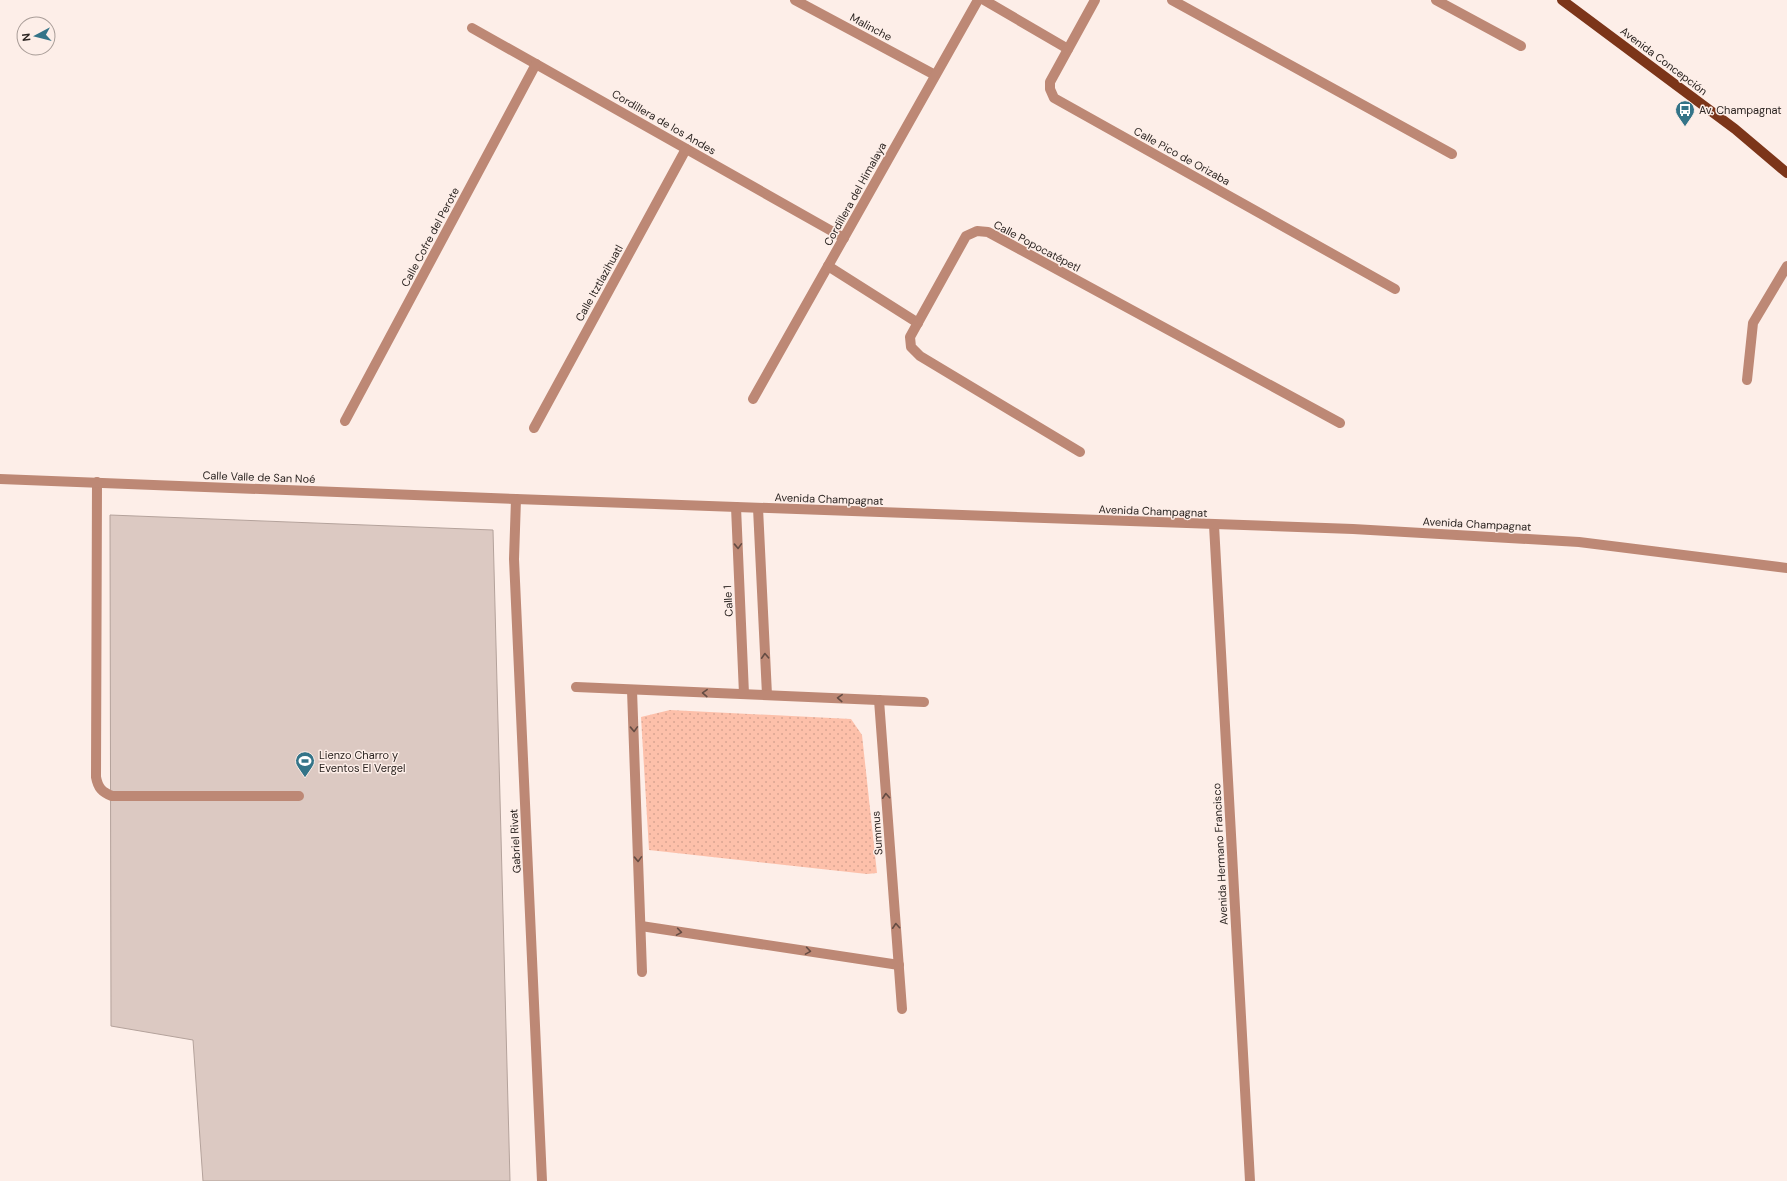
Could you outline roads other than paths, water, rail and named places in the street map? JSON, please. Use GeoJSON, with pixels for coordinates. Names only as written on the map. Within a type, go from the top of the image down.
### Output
{"type":"FeatureCollection","features":[{"type":"Feature","properties":{"kind":"main road","name":"Avenida Concepción"},"geometry":{"type":"LineString","coordinates":[[1562,0],[1735,129],[1787,173]]}},
{"type":"Feature","properties":{"kind":"street","name":"Malinche"},"geometry":{"type":"LineString","coordinates":[[795,0],[935,75]]}},
{"type":"Feature","properties":{"kind":"street","name":"Cordillera del Himalaya"},"geometry":{"type":"LineString","coordinates":[[753,399],[978,0]]}},
{"type":"Feature","properties":{"kind":"street"},"geometry":{"type":"LineString","coordinates":[[984,0],[1068,50]]}},
{"type":"Feature","properties":{"kind":"street","name":"Calle Pico de Orizaba"},"geometry":{"type":"LineString","coordinates":[[1095,0],[1050,82],[1050,89],[1054,98],[1396,290]]}},
{"type":"Feature","properties":{"kind":"street"},"geometry":{"type":"LineString","coordinates":[[1172,0],[1452,154]]}},
{"type":"Feature","properties":{"kind":"street"},"geometry":{"type":"LineString","coordinates":[[1436,0],[1521,46]]}},
{"type":"Feature","properties":{"kind":"street","name":"Cordillera de los Andes"},"geometry":{"type":"LineString","coordinates":[[472,28],[844,238]]}},
{"type":"Feature","properties":{"kind":"street","name":"Calle Cofre del Perote"},"geometry":{"type":"LineString","coordinates":[[345,421],[536,64]]}},
{"type":"Feature","properties":{"kind":"street","name":"Calle Itztlazihuatl"},"geometry":{"type":"LineString","coordinates":[[534,428],[686,149]]}},
{"type":"Feature","properties":{"kind":"street","name":"Calle Popocatépetl"},"geometry":{"type":"LineString","coordinates":[[1080,452],[920,356],[911,347],[910,337],[966,236],[977,231],[988,232],[1340,423]]}},
{"type":"Feature","properties":{"kind":"street"},"geometry":{"type":"LineString","coordinates":[[828,266],[918,323]]}},
{"type":"Feature","properties":{"kind":"street"},"geometry":{"type":"LineString","coordinates":[[1747,380],[1753,323],[1787,266]]}},
{"type":"Feature","properties":{"kind":"street","name":"Calle Valle de San Noé"},"geometry":{"type":"LineString","coordinates":[[0,479],[516,499]]}},
{"type":"Feature","properties":{"kind":"street"},"geometry":{"type":"LineString","coordinates":[[97,482],[96,777],[98,786],[104,792],[112,796],[299,796]]}},
{"type":"Feature","properties":{"kind":"street","name":"Avenida Champagnat"},"geometry":{"type":"LineString","coordinates":[[516,499],[1353,529],[1579,542],[1787,568]]}},
{"type":"Feature","properties":{"kind":"street","name":"Gabriel Rivat"},"geometry":{"type":"LineString","coordinates":[[516,499],[515,567],[542,1181]]}},
{"type":"Feature","properties":{"kind":"street","name":"Calle 1"},"geometry":{"type":"LineString","coordinates":[[736,507],[744,694]]}},
{"type":"Feature","properties":{"kind":"street"},"geometry":{"type":"LineString","coordinates":[[758,508],[767,695]]}},
{"type":"Feature","properties":{"kind":"street","name":"Avenida Hermano Francisco"},"geometry":{"type":"LineString","coordinates":[[1214,525],[1250,1181]]}},
{"type":"Feature","properties":{"kind":"street"},"geometry":{"type":"LineString","coordinates":[[576,687],[924,702]]}},
{"type":"Feature","properties":{"kind":"street"},"geometry":{"type":"LineString","coordinates":[[632,690],[642,972]]}},
{"type":"Feature","properties":{"kind":"street","name":"Summus"},"geometry":{"type":"LineString","coordinates":[[879,700],[902,1009]]}},
{"type":"Feature","properties":{"kind":"street"},"geometry":{"type":"LineString","coordinates":[[641,926],[899,965]]}},
{"type":"Feature","properties":{"kind":"place","name":"Av. Champagnat"},"geometry":{"type":"Point","coordinates":[1685,127]}},
{"type":"Feature","properties":{"kind":"place","name":"Lienzo Charro y Eventos El Vergel"},"geometry":{"type":"Point","coordinates":[305,778]}}]}
